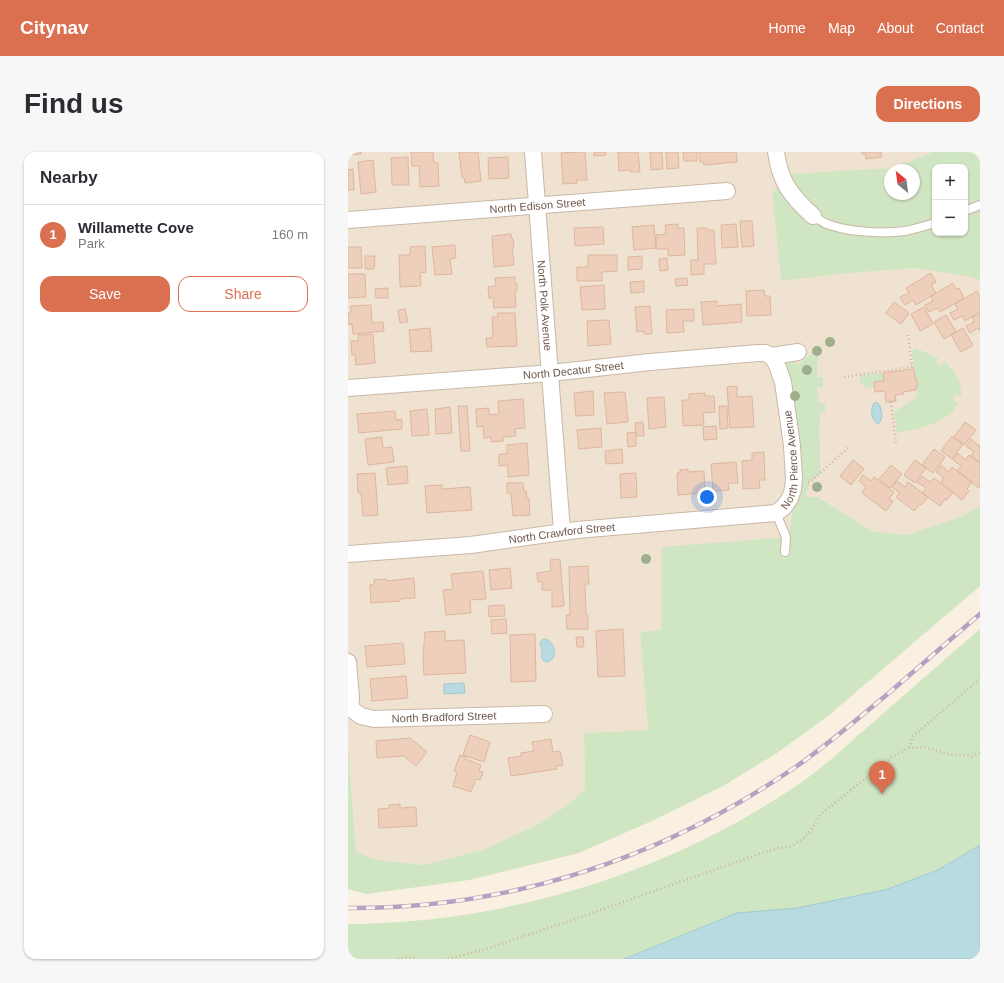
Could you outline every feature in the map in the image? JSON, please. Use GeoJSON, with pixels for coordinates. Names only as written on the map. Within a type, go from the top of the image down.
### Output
{"type":"FeatureCollection","features":[{"type":"Feature","properties":{"kind":"street","name":"North Polk Avenue"},"geometry":{"type":"LineString","coordinates":[[533,152],[562,531]]}},
{"type":"Feature","properties":{"kind":"street"},"geometry":{"type":"LineString","coordinates":[[776,152],[781,175],[788,188],[797,201],[814,216]]}},
{"type":"Feature","properties":{"kind":"street","name":"North Edison Street"},"geometry":{"type":"LineString","coordinates":[[348,220],[727,191]]}},
{"type":"Feature","properties":{"kind":"street","name":"North Decatur Street"},"geometry":{"type":"LineString","coordinates":[[348,388],[551,373],[650,362],[758,353],[771,356],[798,352]]}},
{"type":"Feature","properties":{"kind":"street","name":"North Pierce Avenue"},"geometry":{"type":"LineString","coordinates":[[771,356],[775,361],[783,382],[792,446],[794,479],[790,498],[784,507],[776,513]]}},
{"type":"Feature","properties":{"kind":"street","name":"North Crawford Street"},"geometry":{"type":"LineString","coordinates":[[348,554],[471,545],[562,531],[776,513]]}},
{"type":"Feature","properties":{"kind":"street"},"geometry":{"type":"LineString","coordinates":[[348,662],[351,697],[349,709]]}},
{"type":"Feature","properties":{"kind":"street","name":"North Bradford Street"},"geometry":{"type":"LineString","coordinates":[[349,709],[361,716],[374,720],[544,714]]}},
{"type":"Feature","properties":{"kind":"lane"},"geometry":{"type":"LineString","coordinates":[[968,210],[980,205]]}},
{"type":"Feature","properties":{"kind":"lane"},"geometry":{"type":"LineString","coordinates":[[814,216],[831,225],[868,232],[905,231],[932,224]]}},
{"type":"Feature","properties":{"kind":"lane"},"geometry":{"type":"LineString","coordinates":[[776,513],[786,537],[785,552]]}},
{"type":"Feature","properties":{"kind":"path"},"geometry":{"type":"LineString","coordinates":[[844,377],[912,367],[908,334]]}},
{"type":"Feature","properties":{"kind":"path"},"geometry":{"type":"LineString","coordinates":[[891,402],[896,443]]}},
{"type":"Feature","properties":{"kind":"path"},"geometry":{"type":"LineString","coordinates":[[810,482],[848,447]]}},
{"type":"Feature","properties":{"kind":"path"},"geometry":{"type":"LineString","coordinates":[[909,748],[913,736],[980,678]]}},
{"type":"Feature","properties":{"kind":"path"},"geometry":{"type":"LineString","coordinates":[[448,959],[483,950],[759,854],[778,848],[791,846],[802,839],[811,830],[821,814],[891,758],[909,748],[924,747],[948,754],[972,756],[980,752]]}},
{"type":"Feature","properties":{"kind":"path"},"geometry":{"type":"LineString","coordinates":[[398,959],[407,957],[417,959]]}},
{"type":"Feature","properties":{"kind":"shaded area"},"geometry":{"type":"Polygon","coordinates":[[[348,152],[933,152],[902,164],[884,164],[884,169],[791,175],[772,193],[781,280],[916,268],[972,277],[980,281],[980,506],[960,517],[906,535],[872,531],[819,497],[789,537],[661,630],[640,632],[648,730],[584,733],[585,790],[569,804],[539,824],[485,849],[425,865],[377,860],[356,852],[348,746],[348,152]]]}},
{"type":"Feature","properties":{"kind":"green space"},"geometry":{"type":"Polygon","coordinates":[[[933,152],[980,152],[980,281],[972,277],[916,268],[838,274],[781,281],[772,193],[791,174],[884,168],[884,200],[920,200],[920,164],[902,164],[933,152]]]}},
{"type":"Feature","properties":{"kind":"green space"},"geometry":{"type":"Polygon","coordinates":[[[818,348],[817,377],[823,377],[823,387],[817,387],[819,403],[825,403],[825,412],[820,412],[819,431],[821,473],[810,482],[805,497],[818,497],[872,531],[906,535],[960,517],[980,506],[980,586],[828,716],[777,753],[723,786],[654,820],[579,853],[469,880],[367,894],[348,889],[348,746],[356,852],[377,860],[425,865],[485,849],[539,824],[569,804],[585,789],[584,733],[648,730],[640,632],[661,630],[662,547],[789,537],[792,515],[782,363],[788,359],[799,364],[818,348]]]}},
{"type":"Feature","properties":{"kind":"green space"},"geometry":{"type":"Polygon","coordinates":[[[915,348],[938,358],[936,363],[941,366],[944,361],[948,365],[959,381],[961,386],[961,396],[955,394],[953,400],[958,402],[956,407],[949,415],[939,421],[897,433],[894,412],[917,397],[917,380],[915,380],[912,351],[915,348]]]}},
{"type":"Feature","properties":{"kind":"green space"},"geometry":{"type":"Polygon","coordinates":[[[883,373],[884,381],[874,382],[874,387],[867,388],[860,383],[860,375],[883,373]]]}},
{"type":"Feature","properties":{"kind":"green space"},"geometry":{"type":"Polygon","coordinates":[[[980,629],[980,845],[938,870],[885,890],[838,900],[806,910],[737,913],[624,959],[348,959],[348,924],[407,921],[466,914],[525,903],[582,888],[639,868],[693,845],[746,817],[806,779],[980,629]]]}},
{"type":"Feature","properties":{"kind":"water"},"geometry":{"type":"Polygon","coordinates":[[[874,403],[878,403],[881,408],[882,416],[878,424],[872,415],[874,403]]]}},
{"type":"Feature","properties":{"kind":"water"},"geometry":{"type":"Polygon","coordinates":[[[544,639],[551,643],[554,650],[553,657],[547,662],[542,658],[540,643],[544,639]]]}},
{"type":"Feature","properties":{"kind":"water"},"geometry":{"type":"Polygon","coordinates":[[[464,683],[465,693],[444,694],[444,684],[464,683]]]}},
{"type":"Feature","properties":{"kind":"water"},"geometry":{"type":"Polygon","coordinates":[[[980,845],[980,959],[624,959],[737,913],[797,908],[885,890],[938,870],[980,845]]]}},
{"type":"Feature","properties":{"kind":"building"},"geometry":{"type":"Polygon","coordinates":[[[348,152],[361,152],[361,154],[348,155],[348,152]]]}},
{"type":"Feature","properties":{"kind":"building"},"geometry":{"type":"Polygon","coordinates":[[[411,152],[433,152],[434,163],[438,163],[439,186],[420,187],[419,166],[412,166],[411,152]]]}},
{"type":"Feature","properties":{"kind":"building"},"geometry":{"type":"Polygon","coordinates":[[[459,152],[478,152],[481,181],[465,183],[464,178],[462,178],[459,152]]]}},
{"type":"Feature","properties":{"kind":"building"},"geometry":{"type":"Polygon","coordinates":[[[585,152],[587,180],[576,180],[577,183],[563,184],[561,153],[585,152]]]}},
{"type":"Feature","properties":{"kind":"building"},"geometry":{"type":"Polygon","coordinates":[[[594,152],[606,152],[606,155],[594,156],[594,152]]]}},
{"type":"Feature","properties":{"kind":"building"},"geometry":{"type":"Polygon","coordinates":[[[618,152],[638,152],[640,172],[631,172],[631,170],[619,171],[618,152]]]}},
{"type":"Feature","properties":{"kind":"building"},"geometry":{"type":"Polygon","coordinates":[[[650,152],[662,152],[663,169],[651,170],[650,152]]]}},
{"type":"Feature","properties":{"kind":"building"},"geometry":{"type":"Polygon","coordinates":[[[666,152],[678,152],[679,168],[667,169],[666,152]]]}},
{"type":"Feature","properties":{"kind":"building"},"geometry":{"type":"Polygon","coordinates":[[[683,152],[697,152],[697,161],[684,161],[683,152]]]}},
{"type":"Feature","properties":{"kind":"building"},"geometry":{"type":"Polygon","coordinates":[[[699,152],[736,152],[737,162],[704,165],[703,161],[700,162],[699,152]]]}},
{"type":"Feature","properties":{"kind":"building"},"geometry":{"type":"Polygon","coordinates":[[[861,152],[881,152],[882,157],[866,159],[865,154],[862,154],[861,152]]]}},
{"type":"Feature","properties":{"kind":"building"},"geometry":{"type":"Polygon","coordinates":[[[408,157],[409,185],[392,185],[391,158],[408,157]]]}},
{"type":"Feature","properties":{"kind":"building"},"geometry":{"type":"Polygon","coordinates":[[[508,157],[509,178],[489,179],[488,158],[508,157]]]}},
{"type":"Feature","properties":{"kind":"building"},"geometry":{"type":"Polygon","coordinates":[[[373,160],[376,192],[361,194],[358,162],[373,160]]]}},
{"type":"Feature","properties":{"kind":"building"},"geometry":{"type":"Polygon","coordinates":[[[353,169],[354,190],[348,190],[348,170],[353,169]]]}},
{"type":"Feature","properties":{"kind":"building"},"geometry":{"type":"Polygon","coordinates":[[[740,221],[752,221],[754,246],[742,247],[740,221]]]}},
{"type":"Feature","properties":{"kind":"building"},"geometry":{"type":"Polygon","coordinates":[[[678,224],[678,228],[684,228],[685,255],[668,256],[668,249],[656,249],[656,235],[666,234],[665,225],[678,224]]]}},
{"type":"Feature","properties":{"kind":"building"},"geometry":{"type":"Polygon","coordinates":[[[736,224],[738,247],[722,248],[721,225],[736,224]]]}},
{"type":"Feature","properties":{"kind":"building"},"geometry":{"type":"Polygon","coordinates":[[[654,225],[656,248],[634,250],[632,227],[654,225]]]}},
{"type":"Feature","properties":{"kind":"building"},"geometry":{"type":"Polygon","coordinates":[[[603,227],[604,244],[575,246],[574,228],[603,227]]]}},
{"type":"Feature","properties":{"kind":"building"},"geometry":{"type":"Polygon","coordinates":[[[697,228],[714,230],[716,264],[704,264],[704,274],[691,275],[691,260],[698,260],[697,228]]]}},
{"type":"Feature","properties":{"kind":"building"},"geometry":{"type":"Polygon","coordinates":[[[511,234],[514,247],[512,247],[514,265],[494,267],[492,236],[511,234]]]}},
{"type":"Feature","properties":{"kind":"building"},"geometry":{"type":"Polygon","coordinates":[[[455,245],[456,258],[450,259],[452,274],[435,275],[432,247],[455,245]]]}},
{"type":"Feature","properties":{"kind":"building"},"geometry":{"type":"Polygon","coordinates":[[[425,246],[426,272],[420,273],[421,286],[400,287],[399,255],[410,255],[410,247],[425,246]]]}},
{"type":"Feature","properties":{"kind":"building"},"geometry":{"type":"Polygon","coordinates":[[[348,247],[361,247],[362,268],[348,268],[348,247]]]}},
{"type":"Feature","properties":{"kind":"building"},"geometry":{"type":"Polygon","coordinates":[[[588,255],[617,255],[617,271],[602,272],[602,281],[577,281],[577,267],[588,267],[588,255]]]}},
{"type":"Feature","properties":{"kind":"building"},"geometry":{"type":"Polygon","coordinates":[[[365,256],[375,256],[374,269],[365,269],[365,256]]]}},
{"type":"Feature","properties":{"kind":"building"},"geometry":{"type":"Polygon","coordinates":[[[642,256],[642,269],[628,270],[628,257],[642,256]]]}},
{"type":"Feature","properties":{"kind":"building"},"geometry":{"type":"Polygon","coordinates":[[[667,258],[668,270],[660,271],[659,259],[667,258]]]}},
{"type":"Feature","properties":{"kind":"building"},"geometry":{"type":"Polygon","coordinates":[[[931,273],[936,282],[931,285],[936,293],[916,305],[913,300],[905,305],[900,297],[909,293],[906,288],[931,273]]]}},
{"type":"Feature","properties":{"kind":"building"},"geometry":{"type":"Polygon","coordinates":[[[348,274],[365,274],[366,297],[348,298],[348,274]]]}},
{"type":"Feature","properties":{"kind":"building"},"geometry":{"type":"Polygon","coordinates":[[[515,277],[515,283],[517,283],[517,291],[515,292],[516,307],[494,308],[493,298],[489,298],[488,287],[496,286],[495,278],[515,277]]]}},
{"type":"Feature","properties":{"kind":"building"},"geometry":{"type":"Polygon","coordinates":[[[687,278],[688,285],[676,286],[675,279],[687,278]]]}},
{"type":"Feature","properties":{"kind":"building"},"geometry":{"type":"Polygon","coordinates":[[[644,281],[644,292],[631,293],[630,282],[644,281]]]}},
{"type":"Feature","properties":{"kind":"building"},"geometry":{"type":"Polygon","coordinates":[[[953,283],[956,289],[959,288],[964,298],[940,312],[937,308],[929,312],[925,305],[933,301],[931,296],[953,283]]]}},
{"type":"Feature","properties":{"kind":"building"},"geometry":{"type":"Polygon","coordinates":[[[604,285],[605,309],[582,310],[580,287],[604,285]]]}},
{"type":"Feature","properties":{"kind":"building"},"geometry":{"type":"Polygon","coordinates":[[[388,288],[388,298],[376,298],[375,289],[388,288]]]}},
{"type":"Feature","properties":{"kind":"building"},"geometry":{"type":"Polygon","coordinates":[[[764,290],[765,296],[770,296],[771,315],[747,316],[746,291],[764,290]]]}},
{"type":"Feature","properties":{"kind":"building"},"geometry":{"type":"Polygon","coordinates":[[[977,291],[980,297],[980,312],[965,321],[962,316],[954,320],[950,313],[958,309],[955,304],[977,291]]]}},
{"type":"Feature","properties":{"kind":"building"},"geometry":{"type":"Polygon","coordinates":[[[717,301],[717,306],[741,304],[742,322],[703,325],[701,302],[717,301]]]}},
{"type":"Feature","properties":{"kind":"building"},"geometry":{"type":"Polygon","coordinates":[[[894,302],[909,313],[901,324],[886,313],[894,302]]]}},
{"type":"Feature","properties":{"kind":"building"},"geometry":{"type":"Polygon","coordinates":[[[371,305],[372,323],[383,322],[384,331],[353,334],[352,324],[348,325],[348,313],[351,312],[351,306],[371,305]]]}},
{"type":"Feature","properties":{"kind":"building"},"geometry":{"type":"Polygon","coordinates":[[[650,306],[652,334],[644,334],[644,331],[637,332],[635,307],[650,306]]]}},
{"type":"Feature","properties":{"kind":"building"},"geometry":{"type":"Polygon","coordinates":[[[924,307],[933,324],[920,331],[911,314],[924,307]]]}},
{"type":"Feature","properties":{"kind":"building"},"geometry":{"type":"Polygon","coordinates":[[[405,309],[408,322],[400,323],[398,310],[405,309]]]}},
{"type":"Feature","properties":{"kind":"building"},"geometry":{"type":"Polygon","coordinates":[[[694,309],[694,321],[683,321],[684,332],[667,333],[666,310],[694,309]]]}},
{"type":"Feature","properties":{"kind":"building"},"geometry":{"type":"Polygon","coordinates":[[[980,312],[980,331],[978,328],[970,333],[966,326],[974,322],[972,317],[980,312]]]}},
{"type":"Feature","properties":{"kind":"building"},"geometry":{"type":"Polygon","coordinates":[[[497,313],[515,313],[517,346],[487,347],[486,338],[493,338],[492,317],[498,317],[497,313]]]}},
{"type":"Feature","properties":{"kind":"building"},"geometry":{"type":"Polygon","coordinates":[[[946,315],[956,332],[944,339],[934,322],[946,315]]]}},
{"type":"Feature","properties":{"kind":"building"},"geometry":{"type":"Polygon","coordinates":[[[609,320],[611,344],[588,346],[587,321],[609,320]]]}},
{"type":"Feature","properties":{"kind":"building"},"geometry":{"type":"Polygon","coordinates":[[[430,328],[432,351],[411,352],[409,330],[430,328]]]}},
{"type":"Feature","properties":{"kind":"building"},"geometry":{"type":"Polygon","coordinates":[[[963,328],[973,345],[961,352],[951,335],[963,328]]]}},
{"type":"Feature","properties":{"kind":"building"},"geometry":{"type":"Polygon","coordinates":[[[373,334],[375,363],[356,365],[355,355],[352,355],[351,341],[358,341],[358,335],[373,334]]]}},
{"type":"Feature","properties":{"kind":"building"},"geometry":{"type":"Polygon","coordinates":[[[914,369],[915,380],[917,380],[916,390],[895,395],[896,401],[886,402],[885,391],[875,392],[874,382],[884,381],[883,373],[914,369]]]}},
{"type":"Feature","properties":{"kind":"building"},"geometry":{"type":"Polygon","coordinates":[[[737,386],[737,397],[752,396],[754,427],[730,428],[727,387],[737,386]]]}},
{"type":"Feature","properties":{"kind":"building"},"geometry":{"type":"Polygon","coordinates":[[[593,391],[594,415],[576,416],[574,393],[593,391]]]}},
{"type":"Feature","properties":{"kind":"building"},"geometry":{"type":"Polygon","coordinates":[[[625,392],[628,422],[607,424],[604,393],[625,392]]]}},
{"type":"Feature","properties":{"kind":"building"},"geometry":{"type":"Polygon","coordinates":[[[705,393],[705,396],[714,396],[715,412],[703,413],[704,425],[683,426],[682,400],[689,400],[689,394],[705,393]]]}},
{"type":"Feature","properties":{"kind":"building"},"geometry":{"type":"Polygon","coordinates":[[[664,397],[666,427],[649,429],[647,398],[664,397]]]}},
{"type":"Feature","properties":{"kind":"building"},"geometry":{"type":"Polygon","coordinates":[[[523,399],[525,428],[515,429],[516,436],[503,437],[503,441],[491,442],[491,437],[484,438],[483,426],[477,427],[476,409],[489,408],[489,415],[499,414],[498,401],[523,399]]]}},
{"type":"Feature","properties":{"kind":"building"},"geometry":{"type":"Polygon","coordinates":[[[458,406],[467,406],[470,451],[461,451],[458,406]]]}},
{"type":"Feature","properties":{"kind":"building"},"geometry":{"type":"Polygon","coordinates":[[[719,406],[727,406],[728,428],[720,429],[719,406]]]}},
{"type":"Feature","properties":{"kind":"building"},"geometry":{"type":"Polygon","coordinates":[[[450,407],[452,433],[436,434],[435,409],[450,407]]]}},
{"type":"Feature","properties":{"kind":"building"},"geometry":{"type":"Polygon","coordinates":[[[427,409],[429,435],[412,436],[410,411],[427,409]]]}},
{"type":"Feature","properties":{"kind":"building"},"geometry":{"type":"Polygon","coordinates":[[[395,411],[396,420],[402,419],[402,429],[359,433],[357,414],[395,411]]]}},
{"type":"Feature","properties":{"kind":"building"},"geometry":{"type":"Polygon","coordinates":[[[643,422],[644,436],[636,436],[635,423],[643,422]]]}},
{"type":"Feature","properties":{"kind":"building"},"geometry":{"type":"Polygon","coordinates":[[[965,422],[976,430],[964,445],[954,437],[965,422]]]}},
{"type":"Feature","properties":{"kind":"building"},"geometry":{"type":"Polygon","coordinates":[[[716,426],[717,439],[704,440],[703,427],[716,426]]]}},
{"type":"Feature","properties":{"kind":"building"},"geometry":{"type":"Polygon","coordinates":[[[601,428],[602,447],[579,449],[577,430],[601,428]]]}},
{"type":"Feature","properties":{"kind":"building"},"geometry":{"type":"Polygon","coordinates":[[[636,432],[636,446],[628,447],[627,433],[636,432]]]}},
{"type":"Feature","properties":{"kind":"building"},"geometry":{"type":"Polygon","coordinates":[[[952,436],[963,444],[952,459],[941,451],[952,436]]]}},
{"type":"Feature","properties":{"kind":"building"},"geometry":{"type":"Polygon","coordinates":[[[382,437],[383,448],[392,447],[394,462],[368,465],[365,439],[382,437]]]}},
{"type":"Feature","properties":{"kind":"building"},"geometry":{"type":"Polygon","coordinates":[[[971,439],[979,446],[980,445],[980,463],[971,456],[974,452],[966,446],[971,439]]]}},
{"type":"Feature","properties":{"kind":"building"},"geometry":{"type":"Polygon","coordinates":[[[527,443],[529,475],[508,477],[508,465],[499,466],[499,454],[507,454],[507,445],[527,443]]]}},
{"type":"Feature","properties":{"kind":"building"},"geometry":{"type":"Polygon","coordinates":[[[622,449],[623,463],[606,464],[605,451],[622,449]]]}},
{"type":"Feature","properties":{"kind":"building"},"geometry":{"type":"Polygon","coordinates":[[[934,449],[945,457],[933,473],[922,465],[934,449]]]}},
{"type":"Feature","properties":{"kind":"building"},"geometry":{"type":"Polygon","coordinates":[[[764,452],[765,480],[759,480],[760,488],[743,489],[742,461],[752,460],[752,453],[764,452]]]}},
{"type":"Feature","properties":{"kind":"building"},"geometry":{"type":"Polygon","coordinates":[[[958,453],[965,460],[969,455],[980,463],[979,488],[957,471],[961,466],[953,460],[958,453]]]}},
{"type":"Feature","properties":{"kind":"building"},"geometry":{"type":"Polygon","coordinates":[[[853,460],[864,469],[851,485],[840,476],[853,460]]]}},
{"type":"Feature","properties":{"kind":"building"},"geometry":{"type":"Polygon","coordinates":[[[915,460],[926,468],[915,483],[904,475],[915,460]]]}},
{"type":"Feature","properties":{"kind":"building"},"geometry":{"type":"Polygon","coordinates":[[[736,462],[738,483],[728,483],[729,490],[713,491],[711,464],[736,462]]]}},
{"type":"Feature","properties":{"kind":"building"},"geometry":{"type":"Polygon","coordinates":[[[891,465],[902,474],[890,488],[879,479],[891,465]]]}},
{"type":"Feature","properties":{"kind":"building"},"geometry":{"type":"Polygon","coordinates":[[[941,465],[949,472],[952,467],[972,482],[967,489],[969,491],[962,500],[941,483],[944,478],[936,472],[941,465]]]}},
{"type":"Feature","properties":{"kind":"building"},"geometry":{"type":"Polygon","coordinates":[[[407,466],[408,483],[388,485],[386,468],[407,466]]]}},
{"type":"Feature","properties":{"kind":"building"},"geometry":{"type":"Polygon","coordinates":[[[688,469],[688,472],[704,471],[705,493],[678,495],[677,473],[680,473],[680,470],[688,469]]]}},
{"type":"Feature","properties":{"kind":"building"},"geometry":{"type":"Polygon","coordinates":[[[375,473],[378,515],[363,516],[361,493],[358,493],[357,474],[375,473]]]}},
{"type":"Feature","properties":{"kind":"building"},"geometry":{"type":"Polygon","coordinates":[[[636,473],[637,497],[621,498],[620,474],[636,473]]]}},
{"type":"Feature","properties":{"kind":"building"},"geometry":{"type":"Polygon","coordinates":[[[863,475],[871,481],[874,477],[894,492],[889,499],[893,501],[886,511],[862,493],[866,487],[859,481],[863,475]]]}},
{"type":"Feature","properties":{"kind":"building"},"geometry":{"type":"Polygon","coordinates":[[[922,476],[930,482],[934,478],[953,492],[940,506],[922,493],[926,488],[917,482],[922,476]]]}},
{"type":"Feature","properties":{"kind":"building"},"geometry":{"type":"Polygon","coordinates":[[[897,481],[905,487],[908,482],[928,497],[914,511],[896,497],[900,493],[892,487],[897,481]]]}},
{"type":"Feature","properties":{"kind":"building"},"geometry":{"type":"Polygon","coordinates":[[[507,483],[523,483],[524,491],[526,491],[527,498],[529,498],[530,515],[513,516],[511,493],[507,493],[507,483]]]}},
{"type":"Feature","properties":{"kind":"building"},"geometry":{"type":"Polygon","coordinates":[[[442,485],[442,489],[470,487],[472,510],[427,513],[425,486],[442,485]]]}},
{"type":"Feature","properties":{"kind":"building"},"geometry":{"type":"Polygon","coordinates":[[[560,559],[564,606],[552,607],[552,590],[542,590],[542,582],[538,582],[537,573],[551,571],[550,560],[560,559]]]}},
{"type":"Feature","properties":{"kind":"building"},"geometry":{"type":"Polygon","coordinates":[[[588,566],[589,584],[585,584],[588,629],[567,629],[566,615],[570,615],[569,567],[588,566]]]}},
{"type":"Feature","properties":{"kind":"building"},"geometry":{"type":"Polygon","coordinates":[[[510,568],[512,588],[491,590],[489,570],[510,568]]]}},
{"type":"Feature","properties":{"kind":"building"},"geometry":{"type":"Polygon","coordinates":[[[483,571],[486,599],[470,600],[471,613],[446,615],[443,590],[453,589],[451,574],[483,571]]]}},
{"type":"Feature","properties":{"kind":"building"},"geometry":{"type":"Polygon","coordinates":[[[414,578],[415,598],[400,599],[400,601],[371,603],[370,585],[374,584],[374,580],[386,579],[386,581],[414,578]]]}},
{"type":"Feature","properties":{"kind":"building"},"geometry":{"type":"Polygon","coordinates":[[[504,605],[505,616],[489,617],[488,606],[504,605]]]}},
{"type":"Feature","properties":{"kind":"building"},"geometry":{"type":"Polygon","coordinates":[[[506,619],[507,633],[492,634],[491,620],[506,619]]]}},
{"type":"Feature","properties":{"kind":"building"},"geometry":{"type":"Polygon","coordinates":[[[623,629],[625,676],[598,677],[596,631],[623,629]]]}},
{"type":"Feature","properties":{"kind":"building"},"geometry":{"type":"Polygon","coordinates":[[[445,631],[445,641],[464,640],[466,673],[424,675],[423,656],[425,632],[445,631]]]}},
{"type":"Feature","properties":{"kind":"building"},"geometry":{"type":"Polygon","coordinates":[[[535,634],[536,681],[511,682],[510,635],[535,634]]]}},
{"type":"Feature","properties":{"kind":"building"},"geometry":{"type":"Polygon","coordinates":[[[576,637],[583,637],[584,647],[577,647],[576,637]]]}},
{"type":"Feature","properties":{"kind":"building"},"geometry":{"type":"Polygon","coordinates":[[[403,643],[405,664],[367,667],[365,646],[403,643]]]}},
{"type":"Feature","properties":{"kind":"building"},"geometry":{"type":"Polygon","coordinates":[[[406,676],[408,698],[372,701],[370,679],[406,676]]]}},
{"type":"Feature","properties":{"kind":"building"},"geometry":{"type":"Polygon","coordinates":[[[470,735],[490,742],[484,762],[463,755],[470,735]]]}},
{"type":"Feature","properties":{"kind":"building"},"geometry":{"type":"Polygon","coordinates":[[[410,738],[427,752],[416,766],[404,756],[377,758],[376,741],[410,738]]]}},
{"type":"Feature","properties":{"kind":"building"},"geometry":{"type":"Polygon","coordinates":[[[551,739],[553,752],[560,751],[563,765],[556,766],[557,769],[511,776],[508,758],[521,756],[521,753],[534,751],[532,742],[551,739]]]}},
{"type":"Feature","properties":{"kind":"building"},"geometry":{"type":"Polygon","coordinates":[[[460,755],[466,757],[465,759],[481,765],[479,771],[483,772],[480,780],[476,779],[471,792],[453,786],[457,772],[454,771],[460,755]]]}},
{"type":"Feature","properties":{"kind":"building"},"geometry":{"type":"Polygon","coordinates":[[[400,804],[400,808],[416,807],[417,826],[379,828],[378,809],[390,808],[389,805],[400,804]]]}},
{"type":"Feature","properties":{"kind":"railway"},"geometry":{"type":"LineString","coordinates":[[348,908],[409,906],[468,899],[526,888],[583,872],[639,852],[693,827],[746,799],[797,766],[845,730],[980,614]]}},
{"type":"Feature","properties":{"kind":"place","name":"Willamette Cove"},"geometry":{"type":"Point","coordinates":[882,794]}}]}
